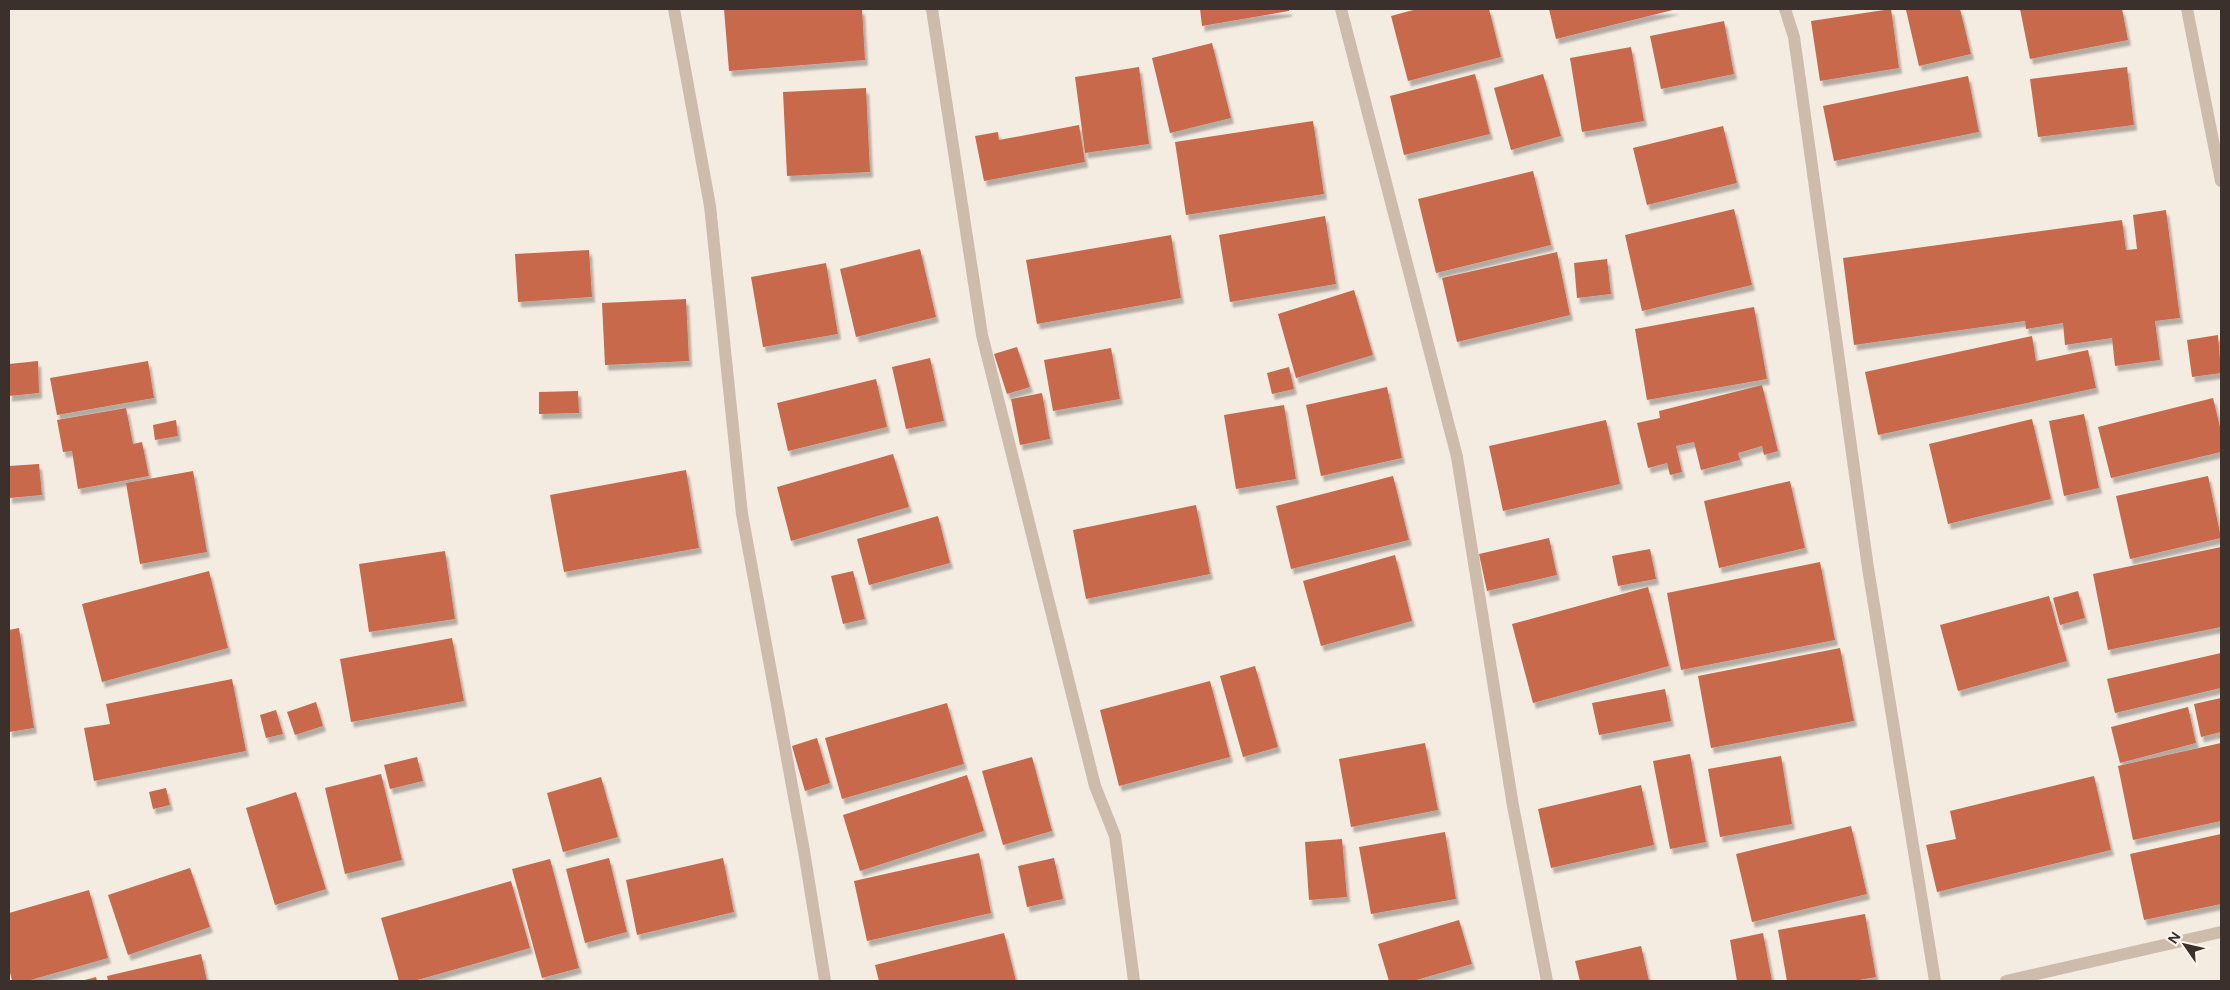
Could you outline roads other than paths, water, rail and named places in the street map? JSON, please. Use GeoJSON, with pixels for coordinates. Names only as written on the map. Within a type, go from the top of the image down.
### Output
{"type":"FeatureCollection","features":[{"type":"Feature","properties":{"kind":"street"},"geometry":{"type":"LineString","coordinates":[[674,9],[710,206],[742,514],[804,851],[825,981]]}},
{"type":"Feature","properties":{"kind":"street"},"geometry":{"type":"LineString","coordinates":[[932,9],[982,335],[1095,786],[1115,836],[1134,981]]}},
{"type":"Feature","properties":{"kind":"street"},"geometry":{"type":"LineString","coordinates":[[1341,9],[1457,457],[1513,806],[1547,981]]}},
{"type":"Feature","properties":{"kind":"street"},"geometry":{"type":"LineString","coordinates":[[1785,9],[1794,37],[1868,568],[1935,981]]}},
{"type":"Feature","properties":{"kind":"street"},"geometry":{"type":"LineString","coordinates":[[2187,9],[2221,181]]}},
{"type":"Feature","properties":{"kind":"street"},"geometry":{"type":"LineString","coordinates":[[2006,981],[2221,932]]}}]}
